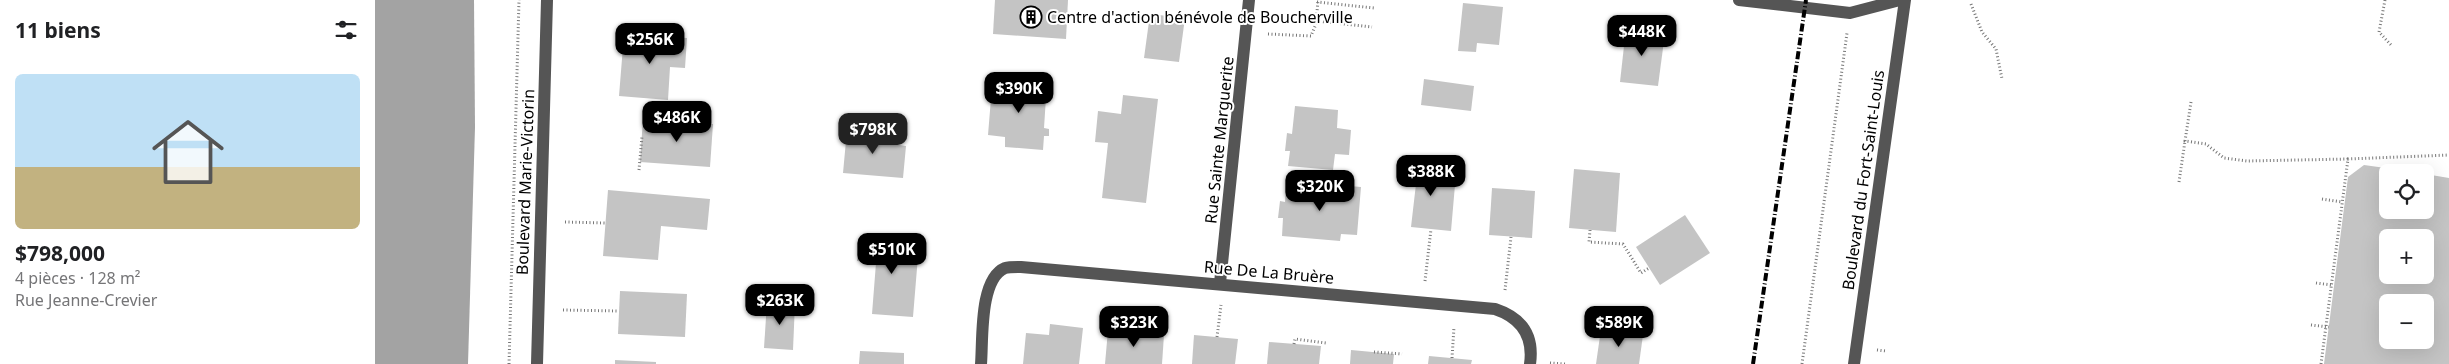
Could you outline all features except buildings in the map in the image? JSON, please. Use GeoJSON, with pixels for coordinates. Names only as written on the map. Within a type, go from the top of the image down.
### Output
{"type":"FeatureCollection","features":[{"type":"Feature","properties":{"kind":"street","name":"Boulevard Marie-Victorin"},"geometry":{"type":"LineString","coordinates":[[537,364],[547,0]]}},
{"type":"Feature","properties":{"kind":"street","name":"Rue Sainte Marguerite"},"geometry":{"type":"LineString","coordinates":[[1220,283],[1249,0]]}},
{"type":"Feature","properties":{"kind":"street"},"geometry":{"type":"LineString","coordinates":[[1739,0],[1850,14],[1900,0]]}},
{"type":"Feature","properties":{"kind":"street","name":"Boulevard du Fort-Saint-Louis"},"geometry":{"type":"LineString","coordinates":[[1854,364],[1905,0]]}},
{"type":"Feature","properties":{"kind":"street","name":"Rue De La Bruère"},"geometry":{"type":"LineString","coordinates":[[981,364],[985,298],[991,280],[1005,268],[1021,267],[1220,283],[1495,309],[1512,315],[1524,327],[1530,340],[1530,364]]}},
{"type":"Feature","properties":{"kind":"path"},"geometry":{"type":"LineString","coordinates":[[509,364],[519,0]]}},
{"type":"Feature","properties":{"kind":"path"},"geometry":{"type":"LineString","coordinates":[[2385,0],[2379,32],[2392,46]]}},
{"type":"Feature","properties":{"kind":"path"},"geometry":{"type":"LineString","coordinates":[[1268,34],[1311,36],[1316,21],[1317,1],[1374,8]]}},
{"type":"Feature","properties":{"kind":"path"},"geometry":{"type":"LineString","coordinates":[[1971,4],[1982,32],[1996,49],[2002,79]]}},
{"type":"Feature","properties":{"kind":"path"},"geometry":{"type":"LineString","coordinates":[[1316,21],[1372,27]]}},
{"type":"Feature","properties":{"kind":"path"},"geometry":{"type":"LineString","coordinates":[[1802,364],[1846,39]]}},
{"type":"Feature","properties":{"kind":"path"},"geometry":{"type":"LineString","coordinates":[[2179,182],[2191,102]]}},
{"type":"Feature","properties":{"kind":"path"},"geometry":{"type":"LineString","coordinates":[[639,170],[642,136]]}},
{"type":"Feature","properties":{"kind":"path"},"geometry":{"type":"LineString","coordinates":[[2185,141],[2206,144],[2224,158],[2231,159],[2348,159],[2449,155]]}},
{"type":"Feature","properties":{"kind":"path"},"geometry":{"type":"LineString","coordinates":[[2321,364],[2348,159]]}},
{"type":"Feature","properties":{"kind":"path"},"geometry":{"type":"LineString","coordinates":[[2322,199],[2342,202]]}},
{"type":"Feature","properties":{"kind":"path"},"geometry":{"type":"LineString","coordinates":[[565,222],[605,223]]}},
{"type":"Feature","properties":{"kind":"path"},"geometry":{"type":"LineString","coordinates":[[1425,281],[1431,229]]}},
{"type":"Feature","properties":{"kind":"path"},"geometry":{"type":"LineString","coordinates":[[1589,230],[1589,242],[1623,244],[1641,273],[1649,268]]}},
{"type":"Feature","properties":{"kind":"path"},"geometry":{"type":"LineString","coordinates":[[1505,290],[1511,236]]}},
{"type":"Feature","properties":{"kind":"path"},"geometry":{"type":"LineString","coordinates":[[2316,283],[2332,285]]}},
{"type":"Feature","properties":{"kind":"path"},"geometry":{"type":"LineString","coordinates":[[1217,337],[1221,304]]}},
{"type":"Feature","properties":{"kind":"path"},"geometry":{"type":"LineString","coordinates":[[563,310],[619,312]]}},
{"type":"Feature","properties":{"kind":"path"},"geometry":{"type":"LineString","coordinates":[[1452,358],[1454,325]]}},
{"type":"Feature","properties":{"kind":"path"},"geometry":{"type":"LineString","coordinates":[[2311,325],[2327,327]]}},
{"type":"Feature","properties":{"kind":"path"},"geometry":{"type":"LineString","coordinates":[[1294,344],[1295,339],[1326,342]]}},
{"type":"Feature","properties":{"kind":"path"},"geometry":{"type":"LineString","coordinates":[[1374,352],[1403,354]]}},
{"type":"Feature","properties":{"kind":"path"},"geometry":{"type":"LineString","coordinates":[[1550,363],[1565,364]]}},
{"type":"Feature","properties":{"kind":"shaded area"},"geometry":{"type":"Polygon","coordinates":[[[375,0],[474,0],[475,127],[468,364],[375,364],[375,0]]]}},
{"type":"Feature","properties":{"kind":"railway"},"geometry":{"type":"LineString","coordinates":[[1753,364],[1806,0]]}},
{"type":"Feature","properties":{"kind":"place","name":"Centre d'action bénévole de Boucherville"},"geometry":{"type":"Point","coordinates":[1031,17]}}]}
